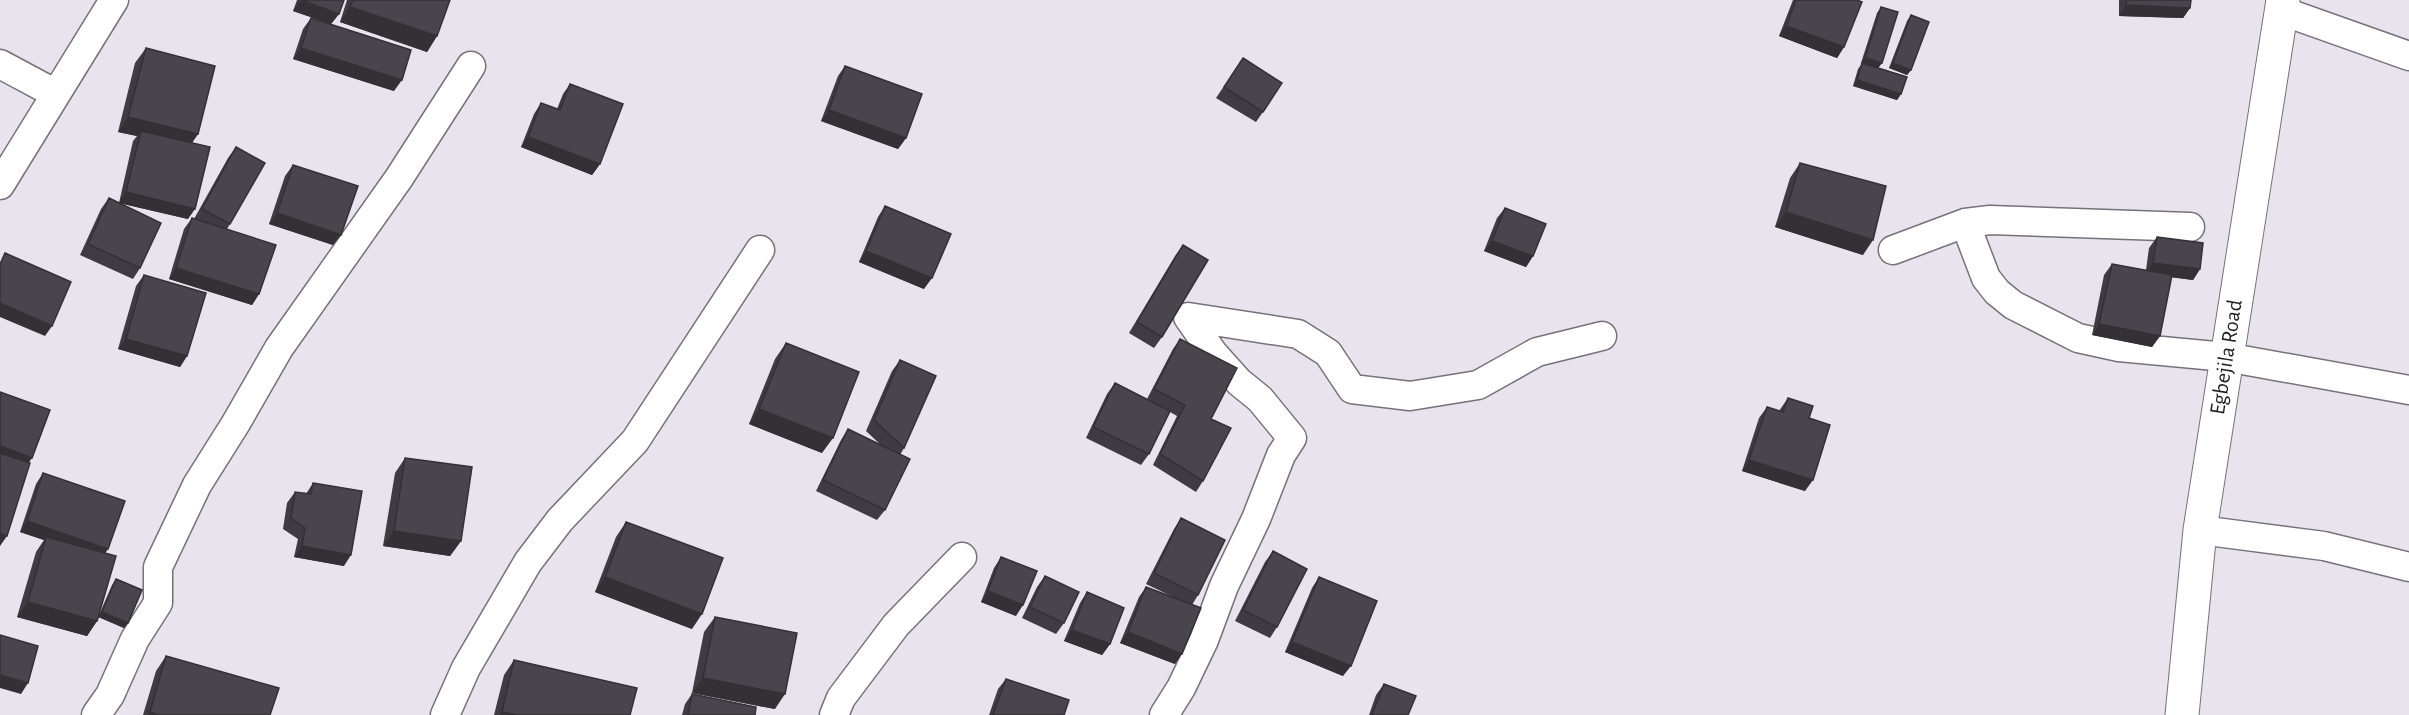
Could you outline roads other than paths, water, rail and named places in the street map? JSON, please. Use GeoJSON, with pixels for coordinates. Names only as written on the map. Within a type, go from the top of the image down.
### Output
{"type":"FeatureCollection","features":[{"type":"Feature","properties":{"kind":"street"},"geometry":{"type":"LineString","coordinates":[[0,185],[114,0]]}},
{"type":"Feature","properties":{"kind":"street"},"geometry":{"type":"LineString","coordinates":[[2282,5],[2409,56]]}},
{"type":"Feature","properties":{"kind":"street","name":"Egbejila Road"},"geometry":{"type":"LineString","coordinates":[[2182,715],[2200,530],[2282,5]]}},
{"type":"Feature","properties":{"kind":"street"},"geometry":{"type":"LineString","coordinates":[[0,64],[56,94]]}},
{"type":"Feature","properties":{"kind":"street"},"geometry":{"type":"LineString","coordinates":[[96,715],[110,695],[135,639],[158,603],[158,567],[197,485],[279,348],[399,178],[471,66]]}},
{"type":"Feature","properties":{"kind":"street"},"geometry":{"type":"LineString","coordinates":[[1893,250],[1965,223],[1990,220],[2190,227]]}},
{"type":"Feature","properties":{"kind":"street"},"geometry":{"type":"LineString","coordinates":[[1965,223],[1986,278],[1997,292],[2013,305],[2078,338],[2099,344],[2226,357],[2409,390]]}},
{"type":"Feature","properties":{"kind":"street"},"geometry":{"type":"LineString","coordinates":[[446,715],[466,668],[528,562],[560,520],[635,441],[760,250]]}},
{"type":"Feature","properties":{"kind":"street"},"geometry":{"type":"LineString","coordinates":[[1164,715],[1181,688],[1204,640],[1224,586],[1256,519],[1281,455],[1292,438],[1260,399],[1239,382],[1213,353],[1188,317],[1298,334],[1328,353],[1352,389],[1410,396],[1478,385],[1537,352],[1602,336]]}},
{"type":"Feature","properties":{"kind":"street"},"geometry":{"type":"LineString","coordinates":[[2200,530],[2324,546],[2409,567]]}},
{"type":"Feature","properties":{"kind":"street"},"geometry":{"type":"LineString","coordinates":[[834,715],[841,698],[896,625],[962,557]]}}]}
